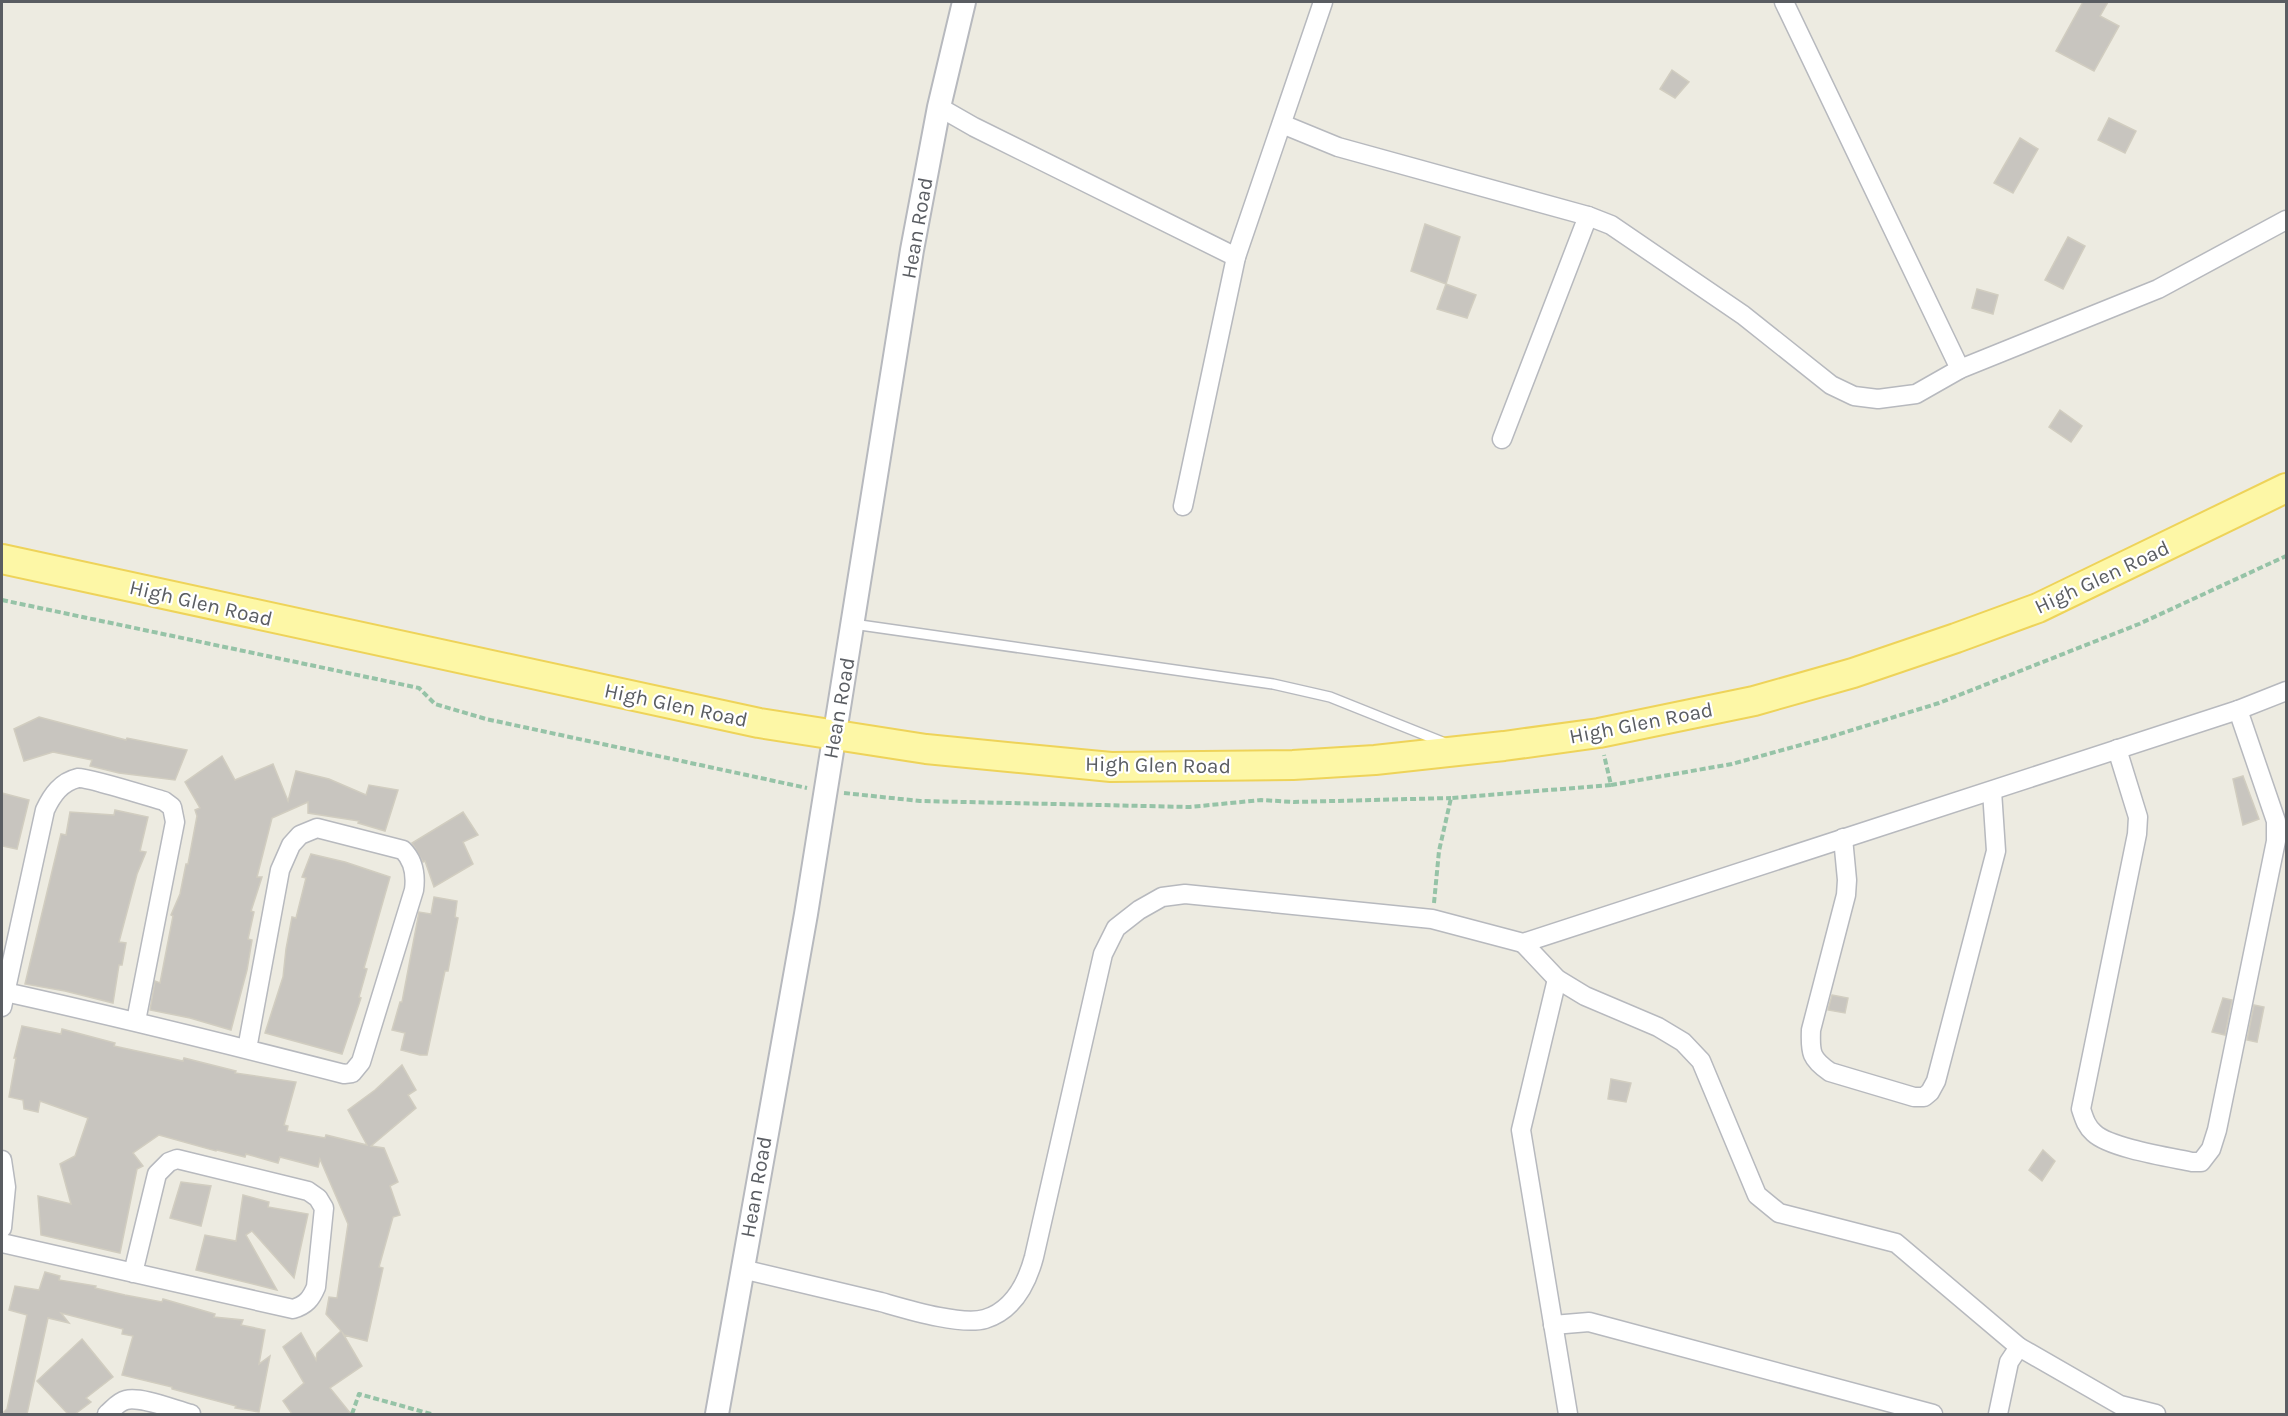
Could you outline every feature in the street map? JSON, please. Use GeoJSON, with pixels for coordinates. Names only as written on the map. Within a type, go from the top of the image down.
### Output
{"type":"FeatureCollection","features":[{"type":"Feature","properties":{"kind":"main road","name":"High Glen Road"},"geometry":{"type":"LineString","coordinates":[[2,559],[736,718],[834,735],[926,749],[1111,767],[1293,765],[1464,751],[1599,733],[1754,701],[1853,673],[2038,608],[2286,488]]}},
{"type":"Feature","properties":{"kind":"street","name":"Hean Road"},"geometry":{"type":"LineString","coordinates":[[717,1414],[804,925],[912,250],[939,107],[964,2]]}},
{"type":"Feature","properties":{"kind":"street"},"geometry":{"type":"LineString","coordinates":[[1183,506],[1236,257],[1323,2]]}},
{"type":"Feature","properties":{"kind":"street"},"geometry":{"type":"LineString","coordinates":[[1784,2],[1960,369]]}},
{"type":"Feature","properties":{"kind":"street"},"geometry":{"type":"LineString","coordinates":[[939,107],[974,127],[1236,257]]}},
{"type":"Feature","properties":{"kind":"street"},"geometry":{"type":"LineString","coordinates":[[1282,124],[1338,147],[1588,216],[1611,225],[1743,315],[1831,385],[1854,396],[1878,399],[1916,394],[1960,369],[2158,289],[2286,220]]}},
{"type":"Feature","properties":{"kind":"street"},"geometry":{"type":"LineString","coordinates":[[1502,439],[1588,216]]}},
{"type":"Feature","properties":{"kind":"street"},"geometry":{"type":"LineString","coordinates":[[1523,943],[2238,710],[2286,691]]}},
{"type":"Feature","properties":{"kind":"street"},"geometry":{"type":"LineString","coordinates":[[2117,749],[2138,817],[2137,834],[2081,1109],[2086,1124],[2095,1134],[2112,1143],[2192,1162],[2201,1162],[2211,1149],[2217,1130],[2276,842],[2276,820],[2238,710]]}},
{"type":"Feature","properties":{"kind":"street"},"geometry":{"type":"LineString","coordinates":[[135,1021],[175,822],[172,807],[164,801],[80,778],[64,784],[52,795],[45,810],[3,1000],[135,1021],[344,1074],[352,1073],[361,1062],[414,890],[416,879],[410,856],[404,850],[317,828],[300,835],[291,846],[280,870],[247,1049]]}},
{"type":"Feature","properties":{"kind":"street"},"geometry":{"type":"LineString","coordinates":[[1844,838],[1847,880],[1845,895],[1811,1030],[1810,1052],[1819,1065],[1830,1072],[1914,1097],[1924,1097],[1936,1081],[1996,851],[1992,791]]}},
{"type":"Feature","properties":{"kind":"street"},"geometry":{"type":"LineString","coordinates":[[742,1269],[916,1311],[969,1321],[985,1318],[1002,1310],[1014,1300],[1030,1272],[1103,954],[1116,928],[1139,910],[1162,897],[1185,894],[1432,919],[1523,943],[1557,979],[1585,996],[1658,1027],[1683,1042],[1701,1061],[1757,1195],[1779,1213],[1896,1244],[2019,1347],[2120,1405],[2156,1414]]}},
{"type":"Feature","properties":{"kind":"street"},"geometry":{"type":"LineString","coordinates":[[1557,979],[1521,1131],[1568,1414]]}},
{"type":"Feature","properties":{"kind":"street"},"geometry":{"type":"LineString","coordinates":[[2,1244],[293,1309],[311,1299],[316,1287],[324,1208],[318,1198],[308,1191],[177,1159],[169,1162],[157,1174],[133,1273]]}},
{"type":"Feature","properties":{"kind":"street"},"geometry":{"type":"LineString","coordinates":[[2,1160],[6,1187],[2,1228]]}},
{"type":"Feature","properties":{"kind":"street"},"geometry":{"type":"LineString","coordinates":[[1553,1325],[1589,1323],[1933,1414]]}},
{"type":"Feature","properties":{"kind":"street"},"geometry":{"type":"LineString","coordinates":[[1998,1414],[2009,1362],[2019,1347]]}},
{"type":"Feature","properties":{"kind":"street"},"geometry":{"type":"LineString","coordinates":[[107,1414],[115,1406],[127,1400],[140,1401],[191,1414]]}},
{"type":"Feature","properties":{"kind":"lane"},"geometry":{"type":"LineString","coordinates":[[853,624],[1273,684],[1330,697],[1464,751]]}},
{"type":"Feature","properties":{"kind":"path"},"geometry":{"type":"LineString","coordinates":[[2,600],[419,688],[435,704],[486,719],[824,792],[920,801],[1190,807],[1261,800],[1294,802],[1451,798],[1611,785],[1732,764],[1939,703],[2139,624],[2286,556]]}},
{"type":"Feature","properties":{"kind":"path"},"geometry":{"type":"LineString","coordinates":[[1599,733],[1611,785]]}},
{"type":"Feature","properties":{"kind":"path"},"geometry":{"type":"LineString","coordinates":[[1432,919],[1439,851],[1451,798]]}},
{"type":"Feature","properties":{"kind":"path"},"geometry":{"type":"LineString","coordinates":[[352,1414],[359,1394],[431,1414]]}},
{"type":"Feature","properties":{"kind":"building"},"geometry":{"type":"Polygon","coordinates":[[[2083,2],[2108,2],[2100,16],[2119,26],[2094,71],[2056,51],[2083,2]]]}},
{"type":"Feature","properties":{"kind":"building"},"geometry":{"type":"Polygon","coordinates":[[[1672,70],[1689,82],[1675,98],[1660,89],[1672,70]]]}},
{"type":"Feature","properties":{"kind":"building"},"geometry":{"type":"Polygon","coordinates":[[[2109,118],[2136,131],[2125,153],[2098,140],[2109,118]]]}},
{"type":"Feature","properties":{"kind":"building"},"geometry":{"type":"Polygon","coordinates":[[[2020,138],[2038,149],[2013,193],[1994,183],[2020,138]]]}},
{"type":"Feature","properties":{"kind":"building"},"geometry":{"type":"Polygon","coordinates":[[[1425,224],[1460,237],[1446,284],[1411,271],[1425,224]]]}},
{"type":"Feature","properties":{"kind":"building"},"geometry":{"type":"Polygon","coordinates":[[[2068,237],[2085,246],[2063,289],[2045,280],[2068,237]]]}},
{"type":"Feature","properties":{"kind":"building"},"geometry":{"type":"Polygon","coordinates":[[[1446,284],[1476,295],[1467,318],[1437,309],[1446,284]]]}},
{"type":"Feature","properties":{"kind":"building"},"geometry":{"type":"Polygon","coordinates":[[[1977,289],[1998,295],[1993,314],[1972,308],[1977,289]]]}},
{"type":"Feature","properties":{"kind":"building"},"geometry":{"type":"Polygon","coordinates":[[[2060,410],[2082,426],[2071,442],[2049,427],[2060,410]]]}},
{"type":"Feature","properties":{"kind":"building"},"geometry":{"type":"Polygon","coordinates":[[[39,717],[126,740],[127,738],[187,750],[175,780],[119,773],[90,766],[92,760],[53,752],[24,761],[14,729],[39,717]]]}},
{"type":"Feature","properties":{"kind":"building"},"geometry":{"type":"Polygon","coordinates":[[[222,756],[235,780],[273,764],[288,801],[296,771],[329,779],[366,795],[369,785],[398,790],[385,831],[358,823],[359,821],[308,813],[308,802],[272,818],[257,877],[262,877],[251,911],[254,912],[248,939],[252,940],[247,970],[231,1030],[190,1018],[150,1010],[155,981],[160,983],[173,916],[171,915],[180,894],[186,864],[188,864],[197,816],[195,810],[200,808],[185,782],[222,756]]]}},
{"type":"Feature","properties":{"kind":"building"},"geometry":{"type":"Polygon","coordinates":[[[2243,776],[2259,819],[2243,825],[2233,779],[2243,776]]]}},
{"type":"Feature","properties":{"kind":"building"},"geometry":{"type":"Polygon","coordinates":[[[2,793],[29,800],[17,849],[2,846],[2,793]]]}},
{"type":"Feature","properties":{"kind":"building"},"geometry":{"type":"Polygon","coordinates":[[[115,810],[148,817],[140,851],[146,852],[137,874],[119,942],[126,943],[122,965],[119,965],[113,1003],[25,984],[61,834],[66,835],[70,812],[114,815],[115,810]]]}},
{"type":"Feature","properties":{"kind":"building"},"geometry":{"type":"Polygon","coordinates":[[[463,812],[478,835],[463,842],[473,864],[434,887],[425,861],[423,862],[412,843],[463,812]]]}},
{"type":"Feature","properties":{"kind":"building"},"geometry":{"type":"Polygon","coordinates":[[[311,854],[345,862],[390,877],[364,968],[367,969],[359,997],[361,998],[342,1054],[265,1033],[283,977],[292,917],[296,918],[306,878],[302,877],[311,854]]]}},
{"type":"Feature","properties":{"kind":"building"},"geometry":{"type":"Polygon","coordinates":[[[434,897],[457,901],[455,917],[458,918],[448,971],[445,971],[427,1055],[420,1055],[401,1050],[405,1033],[392,1030],[400,1002],[402,1002],[419,912],[431,914],[434,897]]]}},
{"type":"Feature","properties":{"kind":"building"},"geometry":{"type":"Polygon","coordinates":[[[1832,995],[1848,998],[1845,1013],[1828,1010],[1832,995]]]}},
{"type":"Feature","properties":{"kind":"building"},"geometry":{"type":"Polygon","coordinates":[[[2223,998],[2232,1000],[2225,1035],[2212,1032],[2223,998]]]}},
{"type":"Feature","properties":{"kind":"building"},"geometry":{"type":"Polygon","coordinates":[[[2254,1005],[2264,1007],[2257,1042],[2247,1040],[2254,1005]]]}},
{"type":"Feature","properties":{"kind":"building"},"geometry":{"type":"Polygon","coordinates":[[[22,1026],[61,1034],[62,1029],[115,1043],[114,1046],[183,1061],[184,1058],[236,1071],[235,1073],[296,1082],[284,1125],[288,1126],[287,1131],[325,1138],[326,1135],[367,1145],[348,1110],[375,1090],[402,1065],[416,1090],[408,1095],[416,1108],[371,1146],[384,1148],[398,1182],[390,1186],[400,1215],[393,1217],[379,1267],[383,1268],[367,1341],[344,1335],[342,1332],[362,1366],[330,1388],[351,1414],[292,1414],[283,1401],[304,1383],[283,1347],[301,1333],[316,1360],[317,1353],[341,1331],[326,1314],[329,1297],[337,1298],[348,1224],[320,1159],[318,1167],[280,1157],[278,1163],[246,1154],[245,1157],[216,1151],[159,1135],[133,1153],[143,1166],[137,1169],[120,1253],[41,1235],[38,1196],[71,1204],[60,1164],[75,1156],[88,1118],[40,1101],[38,1112],[24,1109],[23,1100],[9,1097],[16,1058],[14,1058],[22,1026]]]}},
{"type":"Feature","properties":{"kind":"building"},"geometry":{"type":"Polygon","coordinates":[[[1611,1079],[1631,1083],[1626,1102],[1608,1099],[1611,1079]]]}},
{"type":"Feature","properties":{"kind":"building"},"geometry":{"type":"Polygon","coordinates":[[[2043,1150],[2055,1161],[2042,1181],[2029,1170],[2043,1150]]]}},
{"type":"Feature","properties":{"kind":"building"},"geometry":{"type":"Polygon","coordinates":[[[181,1182],[211,1186],[201,1226],[170,1218],[181,1182]]]}},
{"type":"Feature","properties":{"kind":"building"},"geometry":{"type":"Polygon","coordinates":[[[243,1195],[269,1202],[268,1207],[308,1214],[294,1278],[252,1231],[246,1235],[277,1290],[196,1270],[205,1235],[236,1241],[243,1195]]]}},
{"type":"Feature","properties":{"kind":"building"},"geometry":{"type":"Polygon","coordinates":[[[45,1272],[60,1276],[59,1280],[96,1286],[95,1288],[162,1302],[163,1299],[215,1314],[214,1317],[243,1320],[241,1325],[265,1330],[259,1364],[270,1356],[259,1412],[235,1408],[236,1406],[172,1389],[172,1387],[122,1375],[133,1336],[122,1334],[123,1329],[61,1313],[69,1323],[48,1318],[27,1414],[2,1414],[7,1409],[27,1315],[9,1310],[15,1286],[39,1290],[45,1272]]]}},
{"type":"Feature","properties":{"kind":"building"},"geometry":{"type":"Polygon","coordinates":[[[82,1339],[113,1377],[86,1398],[91,1402],[75,1414],[68,1414],[37,1381],[82,1339]]]}}]}
